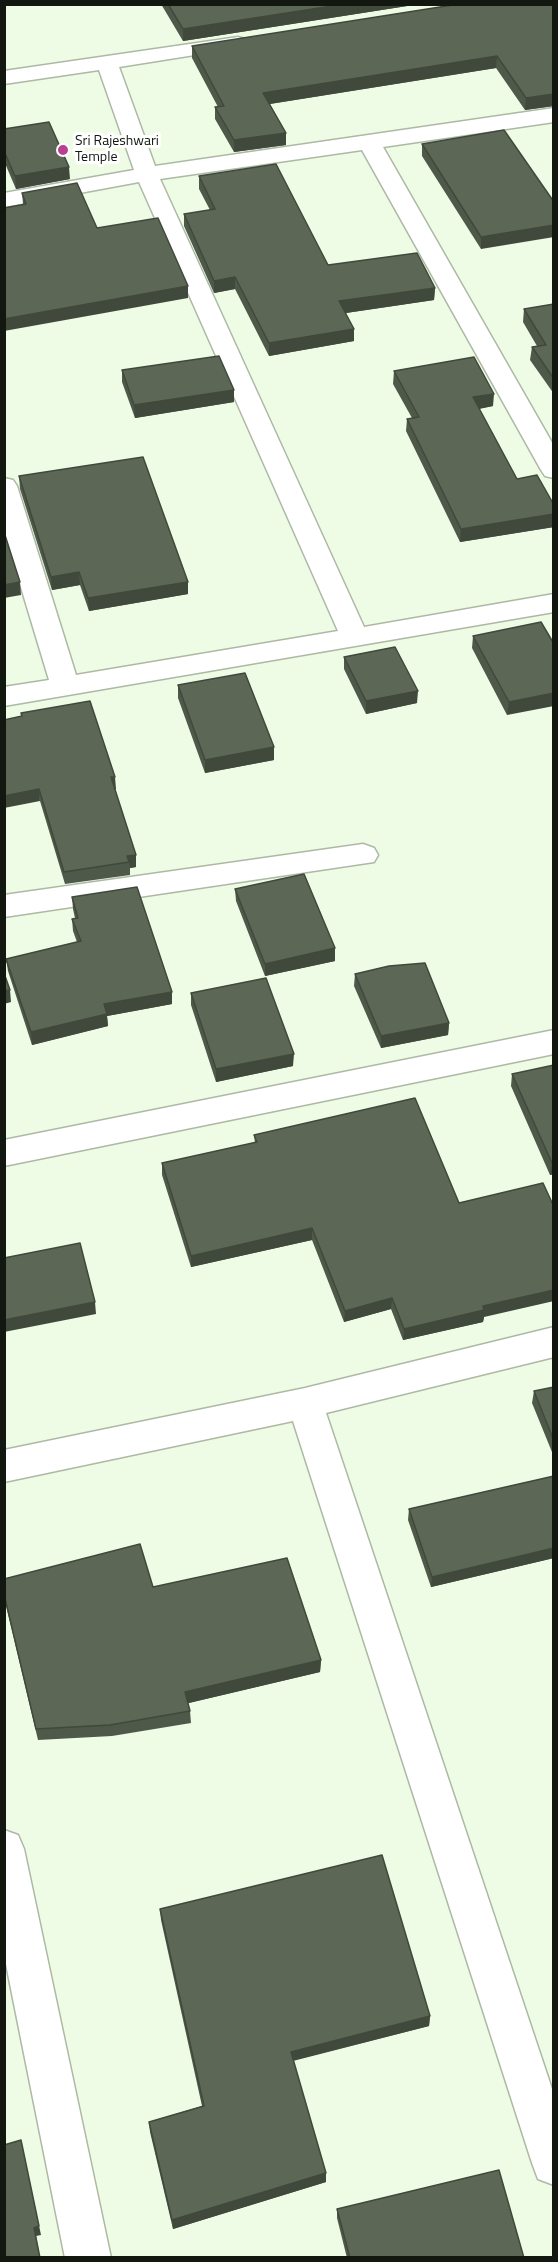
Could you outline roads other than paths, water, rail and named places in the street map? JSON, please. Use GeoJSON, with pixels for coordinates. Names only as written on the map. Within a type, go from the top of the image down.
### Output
{"type":"FeatureCollection","features":[{"type":"Feature","properties":{"kind":"street"},"geometry":{"type":"LineString","coordinates":[[4,78],[259,40]]}},
{"type":"Feature","properties":{"kind":"street"},"geometry":{"type":"LineString","coordinates":[[107,64],[147,174],[355,638]]}},
{"type":"Feature","properties":{"kind":"street"},"geometry":{"type":"LineString","coordinates":[[4,200],[147,174],[554,116]]}},
{"type":"Feature","properties":{"kind":"street"},"geometry":{"type":"LineString","coordinates":[[369,142],[554,470]]}},
{"type":"Feature","properties":{"kind":"street"},"geometry":{"type":"LineString","coordinates":[[7,503],[65,687]]}},
{"type":"Feature","properties":{"kind":"street"},"geometry":{"type":"LineString","coordinates":[[4,698],[554,603]]}},
{"type":"Feature","properties":{"kind":"street"},"geometry":{"type":"LineString","coordinates":[[4,906],[363,855]]}},
{"type":"Feature","properties":{"kind":"street"},"geometry":{"type":"LineString","coordinates":[[4,1153],[554,1042]]}},
{"type":"Feature","properties":{"kind":"street"},"geometry":{"type":"LineString","coordinates":[[4,1466],[305,1403],[554,1342]]}},
{"type":"Feature","properties":{"kind":"street"},"geometry":{"type":"LineString","coordinates":[[305,1403],[554,2163]]}},
{"type":"Feature","properties":{"kind":"street"},"geometry":{"type":"LineString","coordinates":[[4,1850],[88,2258]]}},
{"type":"Feature","properties":{"kind":"place","name":"Sri Rajeshwari Temple"},"geometry":{"type":"Point","coordinates":[63,150]}}]}
